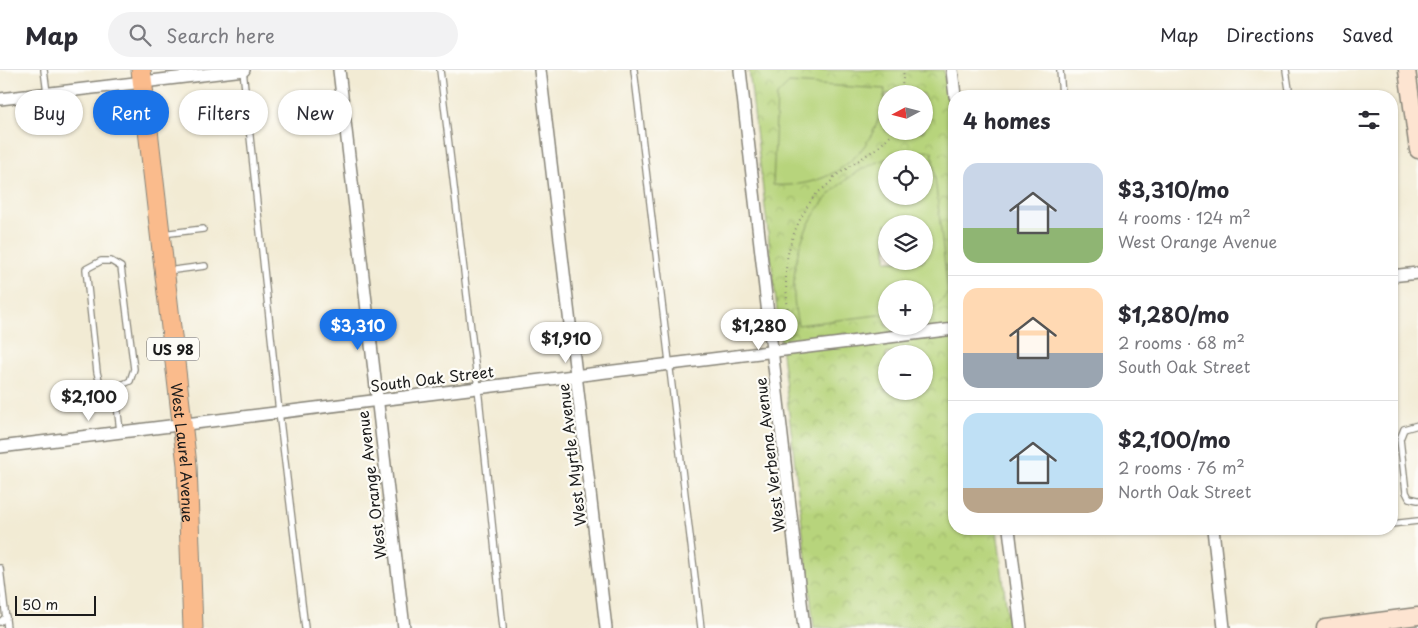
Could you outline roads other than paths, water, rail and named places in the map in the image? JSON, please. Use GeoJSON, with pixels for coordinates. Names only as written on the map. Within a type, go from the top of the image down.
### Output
{"type":"FeatureCollection","features":[{"type":"Feature","properties":{"kind":"main road","name":"West Laurel Avenue"},"geometry":{"type":"LineString","coordinates":[[142,76],[182,424],[190,522],[193,628]]}},
{"type":"Feature","properties":{"kind":"street"},"geometry":{"type":"LineString","coordinates":[[64,90],[142,76],[243,70]]}},
{"type":"Feature","properties":{"kind":"street","name":"West Orange Avenue"},"geometry":{"type":"LineString","coordinates":[[339,70],[404,628]]}},
{"type":"Feature","properties":{"kind":"street","name":"West Myrtle Avenue"},"geometry":{"type":"LineString","coordinates":[[540,70],[606,628]]}},
{"type":"Feature","properties":{"kind":"street","name":"West Verbena Avenue"},"geometry":{"type":"LineString","coordinates":[[740,70],[804,628]]}},
{"type":"Feature","properties":{"kind":"street"},"geometry":{"type":"LineString","coordinates":[[952,70],[954,90]]}},
{"type":"Feature","properties":{"kind":"street"},"geometry":{"type":"LineString","coordinates":[[1407,70],[1418,150]]}},
{"type":"Feature","properties":{"kind":"street"},"geometry":{"type":"LineString","coordinates":[[0,99],[15,97]]}},
{"type":"Feature","properties":{"kind":"street"},"geometry":{"type":"LineString","coordinates":[[1398,275],[1418,273]]}},
{"type":"Feature","properties":{"kind":"street","name":"South Oak Street"},"geometry":{"type":"LineString","coordinates":[[0,447],[948,330]]}},
{"type":"Feature","properties":{"kind":"street"},"geometry":{"type":"LineString","coordinates":[[1010,535],[1021,628]]}},
{"type":"Feature","properties":{"kind":"street"},"geometry":{"type":"LineString","coordinates":[[1214,535],[1224,628]]}},
{"type":"Feature","properties":{"kind":"street"},"geometry":{"type":"LineString","coordinates":[[1325,628],[1418,616]]}},
{"type":"Feature","properties":{"kind":"lane"},"geometry":{"type":"LineString","coordinates":[[44,70],[47,90]]}},
{"type":"Feature","properties":{"kind":"lane"},"geometry":{"type":"LineString","coordinates":[[243,70],[304,628]]}},
{"type":"Feature","properties":{"kind":"lane"},"geometry":{"type":"LineString","coordinates":[[440,70],[478,388],[503,628]]}},
{"type":"Feature","properties":{"kind":"lane"},"geometry":{"type":"LineString","coordinates":[[634,70],[701,628]]}},
{"type":"Feature","properties":{"kind":"lane"},"geometry":{"type":"LineString","coordinates":[[1060,70],[1062,90]]}},
{"type":"Feature","properties":{"kind":"lane"},"geometry":{"type":"LineString","coordinates":[[1286,70],[1289,90]]}},
{"type":"Feature","properties":{"kind":"lane"},"geometry":{"type":"LineString","coordinates":[[160,234],[203,229]]}},
{"type":"Feature","properties":{"kind":"lane"},"geometry":{"type":"LineString","coordinates":[[101,261],[111,261],[122,267],[134,369],[130,381],[115,388],[106,388],[100,384],[97,372],[86,269],[101,261]]}},
{"type":"Feature","properties":{"kind":"lane"},"geometry":{"type":"LineString","coordinates":[[164,271],[205,266]]}},
{"type":"Feature","properties":{"kind":"lane"},"geometry":{"type":"LineString","coordinates":[[115,388],[120,431]]}},
{"type":"Feature","properties":{"kind":"lane"},"geometry":{"type":"LineString","coordinates":[[1418,425],[1404,428],[1400,439],[1406,492],[1409,498],[1418,500]]}},
{"type":"Feature","properties":{"kind":"lane"},"geometry":{"type":"LineString","coordinates":[[1398,523],[1418,521]]}},
{"type":"Feature","properties":{"kind":"lane"},"geometry":{"type":"LineString","coordinates":[[0,568],[7,628]]}},
{"type":"Feature","properties":{"kind":"lane"},"geometry":{"type":"LineString","coordinates":[[0,622],[6,617]]}}]}
